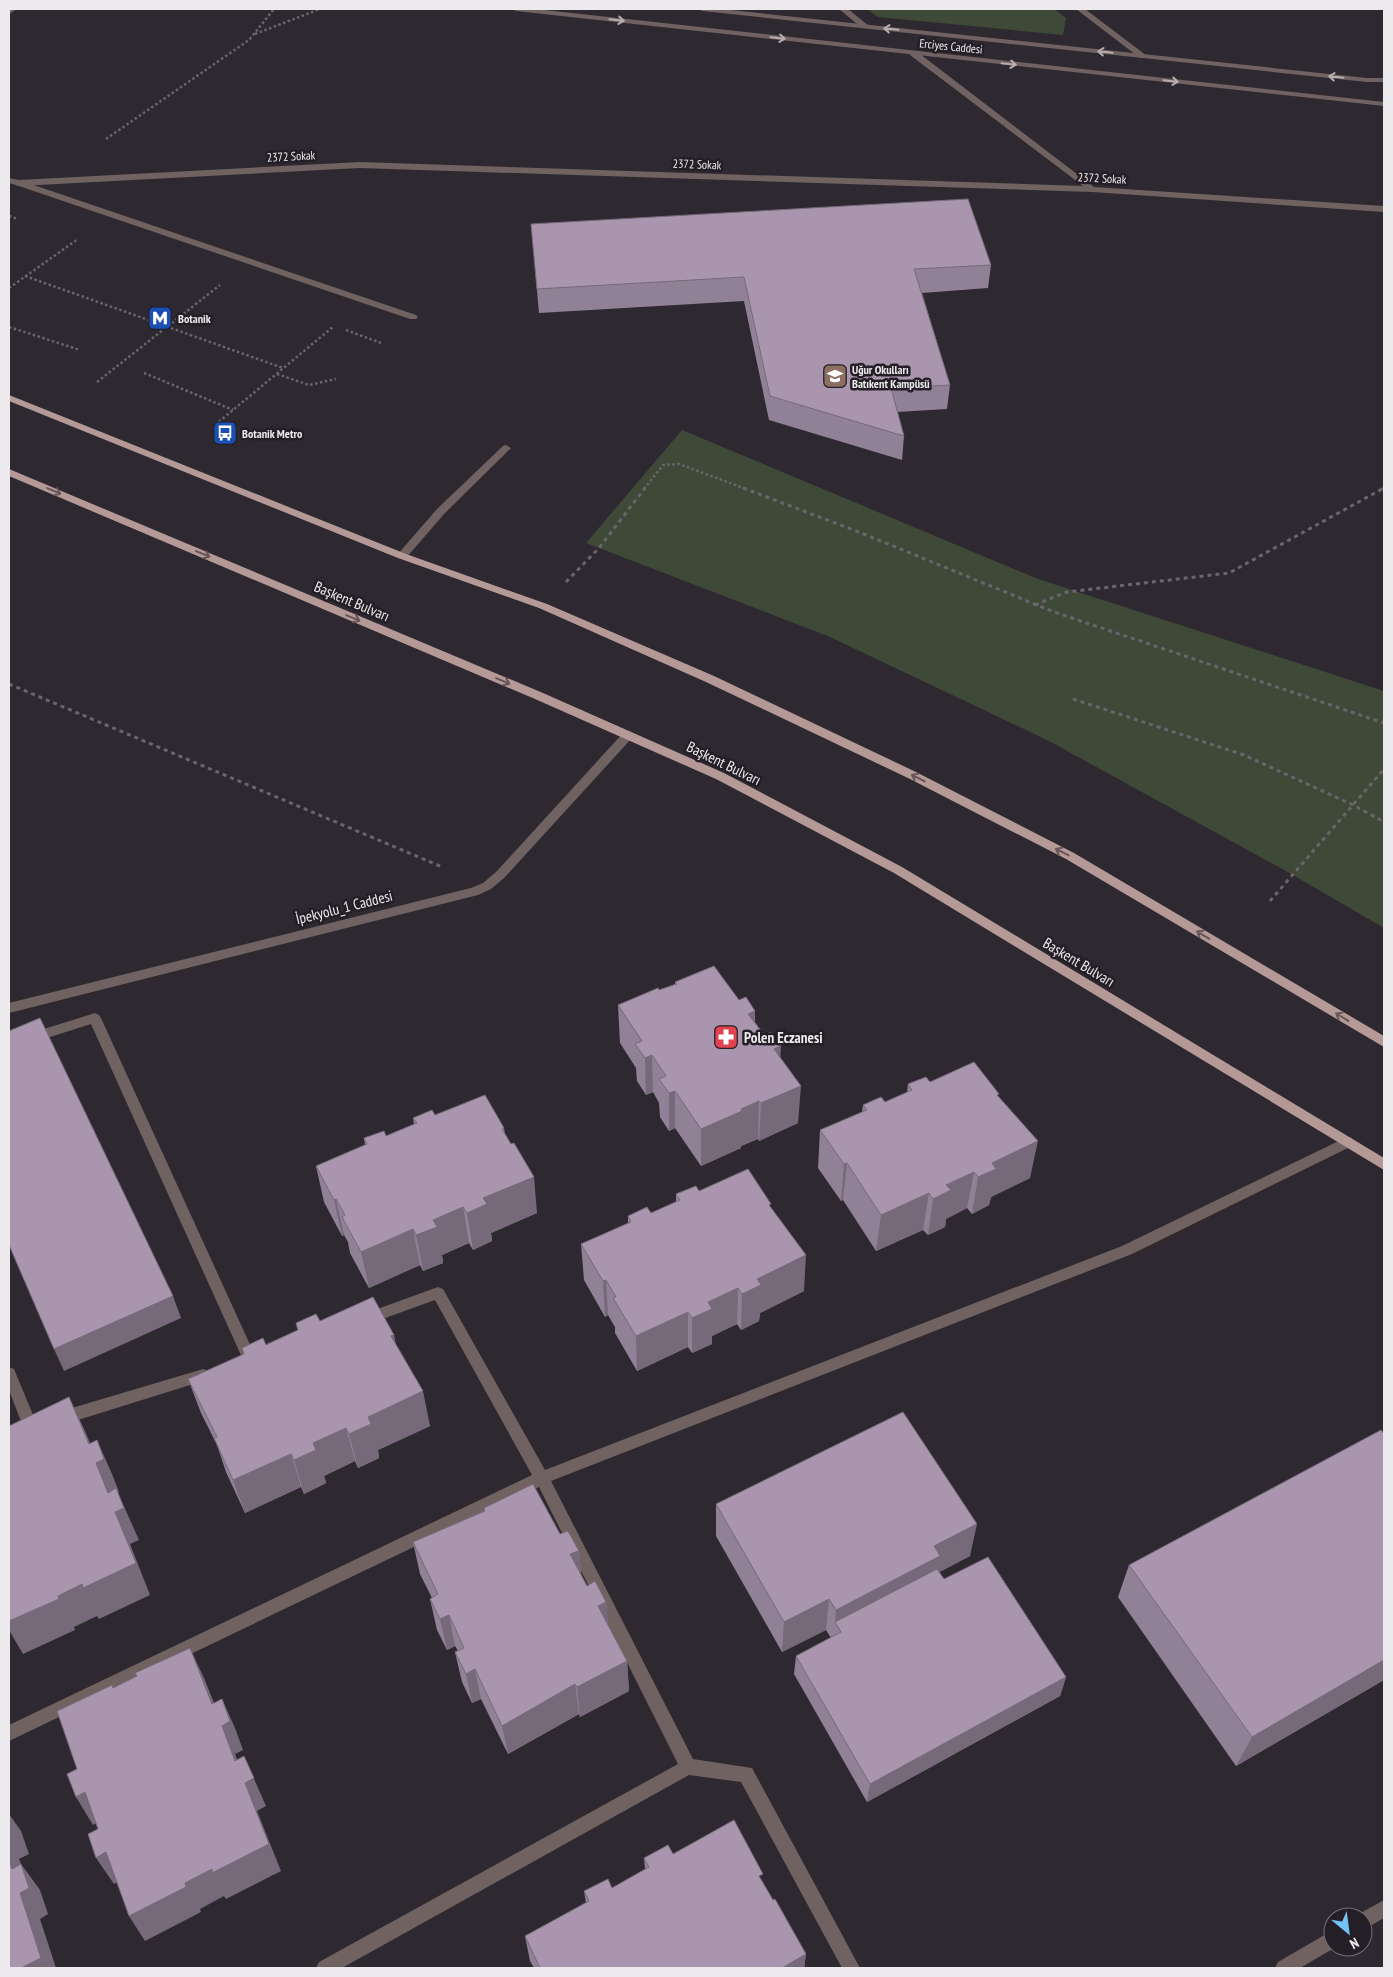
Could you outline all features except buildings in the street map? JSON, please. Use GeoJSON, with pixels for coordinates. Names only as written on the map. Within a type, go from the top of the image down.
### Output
{"type":"FeatureCollection","features":[{"type":"Feature","properties":{"kind":"main road"},"geometry":{"type":"LineString","coordinates":[[9,398],[402,556],[543,606],[710,679],[912,775],[1070,856],[1384,1042]]}},
{"type":"Feature","properties":{"kind":"main road","name":"Başkent Bulvarı"},"geometry":{"type":"LineString","coordinates":[[9,472],[628,735],[720,776],[898,870],[1384,1165]]}},
{"type":"Feature","properties":{"kind":"street"},"geometry":{"type":"LineString","coordinates":[[9,12],[13,9]]}},
{"type":"Feature","properties":{"kind":"street","name":"Erciyes Caddesi"},"geometry":{"type":"LineString","coordinates":[[516,9],[913,54],[1384,80]]}},
{"type":"Feature","properties":{"kind":"street","name":"Erciyes Caddesi"},"geometry":{"type":"LineString","coordinates":[[702,9],[864,26],[1384,104]]}},
{"type":"Feature","properties":{"kind":"street"},"geometry":{"type":"LineString","coordinates":[[843,9],[864,26]]}},
{"type":"Feature","properties":{"kind":"street"},"geometry":{"type":"LineString","coordinates":[[1080,9],[1142,67]]}},
{"type":"Feature","properties":{"kind":"street"},"geometry":{"type":"LineString","coordinates":[[913,54],[1092,190]]}},
{"type":"Feature","properties":{"kind":"street","name":"2372 Sokak"},"geometry":{"type":"LineString","coordinates":[[9,181],[19,183],[360,165],[1092,190],[1384,209]]}},
{"type":"Feature","properties":{"kind":"street"},"geometry":{"type":"LineString","coordinates":[[19,183],[413,317]]}},
{"type":"Feature","properties":{"kind":"street"},"geometry":{"type":"LineString","coordinates":[[402,556],[441,511],[506,448]]}},
{"type":"Feature","properties":{"kind":"street","name":"İpekyolu_1 Caddesi"},"geometry":{"type":"LineString","coordinates":[[9,1008],[464,894],[487,886],[542,832],[628,735]]}},
{"type":"Feature","properties":{"kind":"street"},"geometry":{"type":"LineString","coordinates":[[9,1045],[95,1018],[250,1360]]}},
{"type":"Feature","properties":{"kind":"street"},"geometry":{"type":"LineString","coordinates":[[9,1733],[542,1478],[1127,1250],[1347,1142]]}},
{"type":"Feature","properties":{"kind":"street"},"geometry":{"type":"LineString","coordinates":[[354,1323],[438,1293],[542,1478],[688,1767]]}},
{"type":"Feature","properties":{"kind":"street"},"geometry":{"type":"LineString","coordinates":[[9,1437],[31,1427],[269,1353]]}},
{"type":"Feature","properties":{"kind":"street"},"geometry":{"type":"LineString","coordinates":[[9,1373],[31,1427]]}},
{"type":"Feature","properties":{"kind":"street"},"geometry":{"type":"LineString","coordinates":[[325,1968],[688,1767],[746,1774],[851,1968]]}},
{"type":"Feature","properties":{"kind":"street"},"geometry":{"type":"LineString","coordinates":[[1373,1915],[1384,1908]]}},
{"type":"Feature","properties":{"kind":"street"},"geometry":{"type":"LineString","coordinates":[[1284,1968],[1323,1945]]}},
{"type":"Feature","properties":{"kind":"path"},"geometry":{"type":"LineString","coordinates":[[253,35],[274,9]]}},
{"type":"Feature","properties":{"kind":"path"},"geometry":{"type":"LineString","coordinates":[[106,139],[253,35],[320,9]]}},
{"type":"Feature","properties":{"kind":"path"},"geometry":{"type":"LineString","coordinates":[[9,288],[78,239]]}},
{"type":"Feature","properties":{"kind":"path"},"geometry":{"type":"LineString","coordinates":[[25,276],[284,368]]}},
{"type":"Feature","properties":{"kind":"path"},"geometry":{"type":"LineString","coordinates":[[97,382],[227,279]]}},
{"type":"Feature","properties":{"kind":"path"},"geometry":{"type":"LineString","coordinates":[[215,425],[334,326]]}},
{"type":"Feature","properties":{"kind":"path"},"geometry":{"type":"LineString","coordinates":[[9,328],[80,350]]}},
{"type":"Feature","properties":{"kind":"path"},"geometry":{"type":"LineString","coordinates":[[144,373],[233,410]]}},
{"type":"Feature","properties":{"kind":"path"},"geometry":{"type":"LineString","coordinates":[[276,374],[309,385],[336,379]]}},
{"type":"Feature","properties":{"kind":"path"},"geometry":{"type":"LineString","coordinates":[[543,606],[599,548],[663,465],[679,464],[859,532],[1035,605],[1228,672],[1384,723]]}},
{"type":"Feature","properties":{"kind":"path"},"geometry":{"type":"LineString","coordinates":[[1035,605],[1067,592],[1229,573],[1384,488]]}},
{"type":"Feature","properties":{"kind":"path"},"geometry":{"type":"LineString","coordinates":[[9,684],[487,886]]}},
{"type":"Feature","properties":{"kind":"path"},"geometry":{"type":"LineString","coordinates":[[1073,699],[1244,755],[1353,805],[1384,822]]}},
{"type":"Feature","properties":{"kind":"path"},"geometry":{"type":"LineString","coordinates":[[1270,901],[1384,769]]}},
{"type":"Feature","properties":{"kind":"green space"},"geometry":{"type":"Polygon","coordinates":[[[867,9],[1054,9],[1066,18],[1063,35],[878,17],[867,9]]]}},
{"type":"Feature","properties":{"kind":"green space"},"geometry":{"type":"Polygon","coordinates":[[[682,430],[1038,579],[1384,691],[1384,928],[1293,875],[1049,741],[830,637],[586,543],[682,430]]]}},
{"type":"Feature","properties":{"kind":"place","name":"Botanik"},"geometry":{"type":"Point","coordinates":[160,318]}},
{"type":"Feature","properties":{"kind":"place","name":"Uğur Okulları Batıkent Kampüsü"},"geometry":{"type":"Point","coordinates":[835,376]}},
{"type":"Feature","properties":{"kind":"place","name":"Botanik Metro"},"geometry":{"type":"Point","coordinates":[225,433]}},
{"type":"Feature","properties":{"kind":"place","name":"Polen Eczanesi"},"geometry":{"type":"Point","coordinates":[726,1037]}}]}
